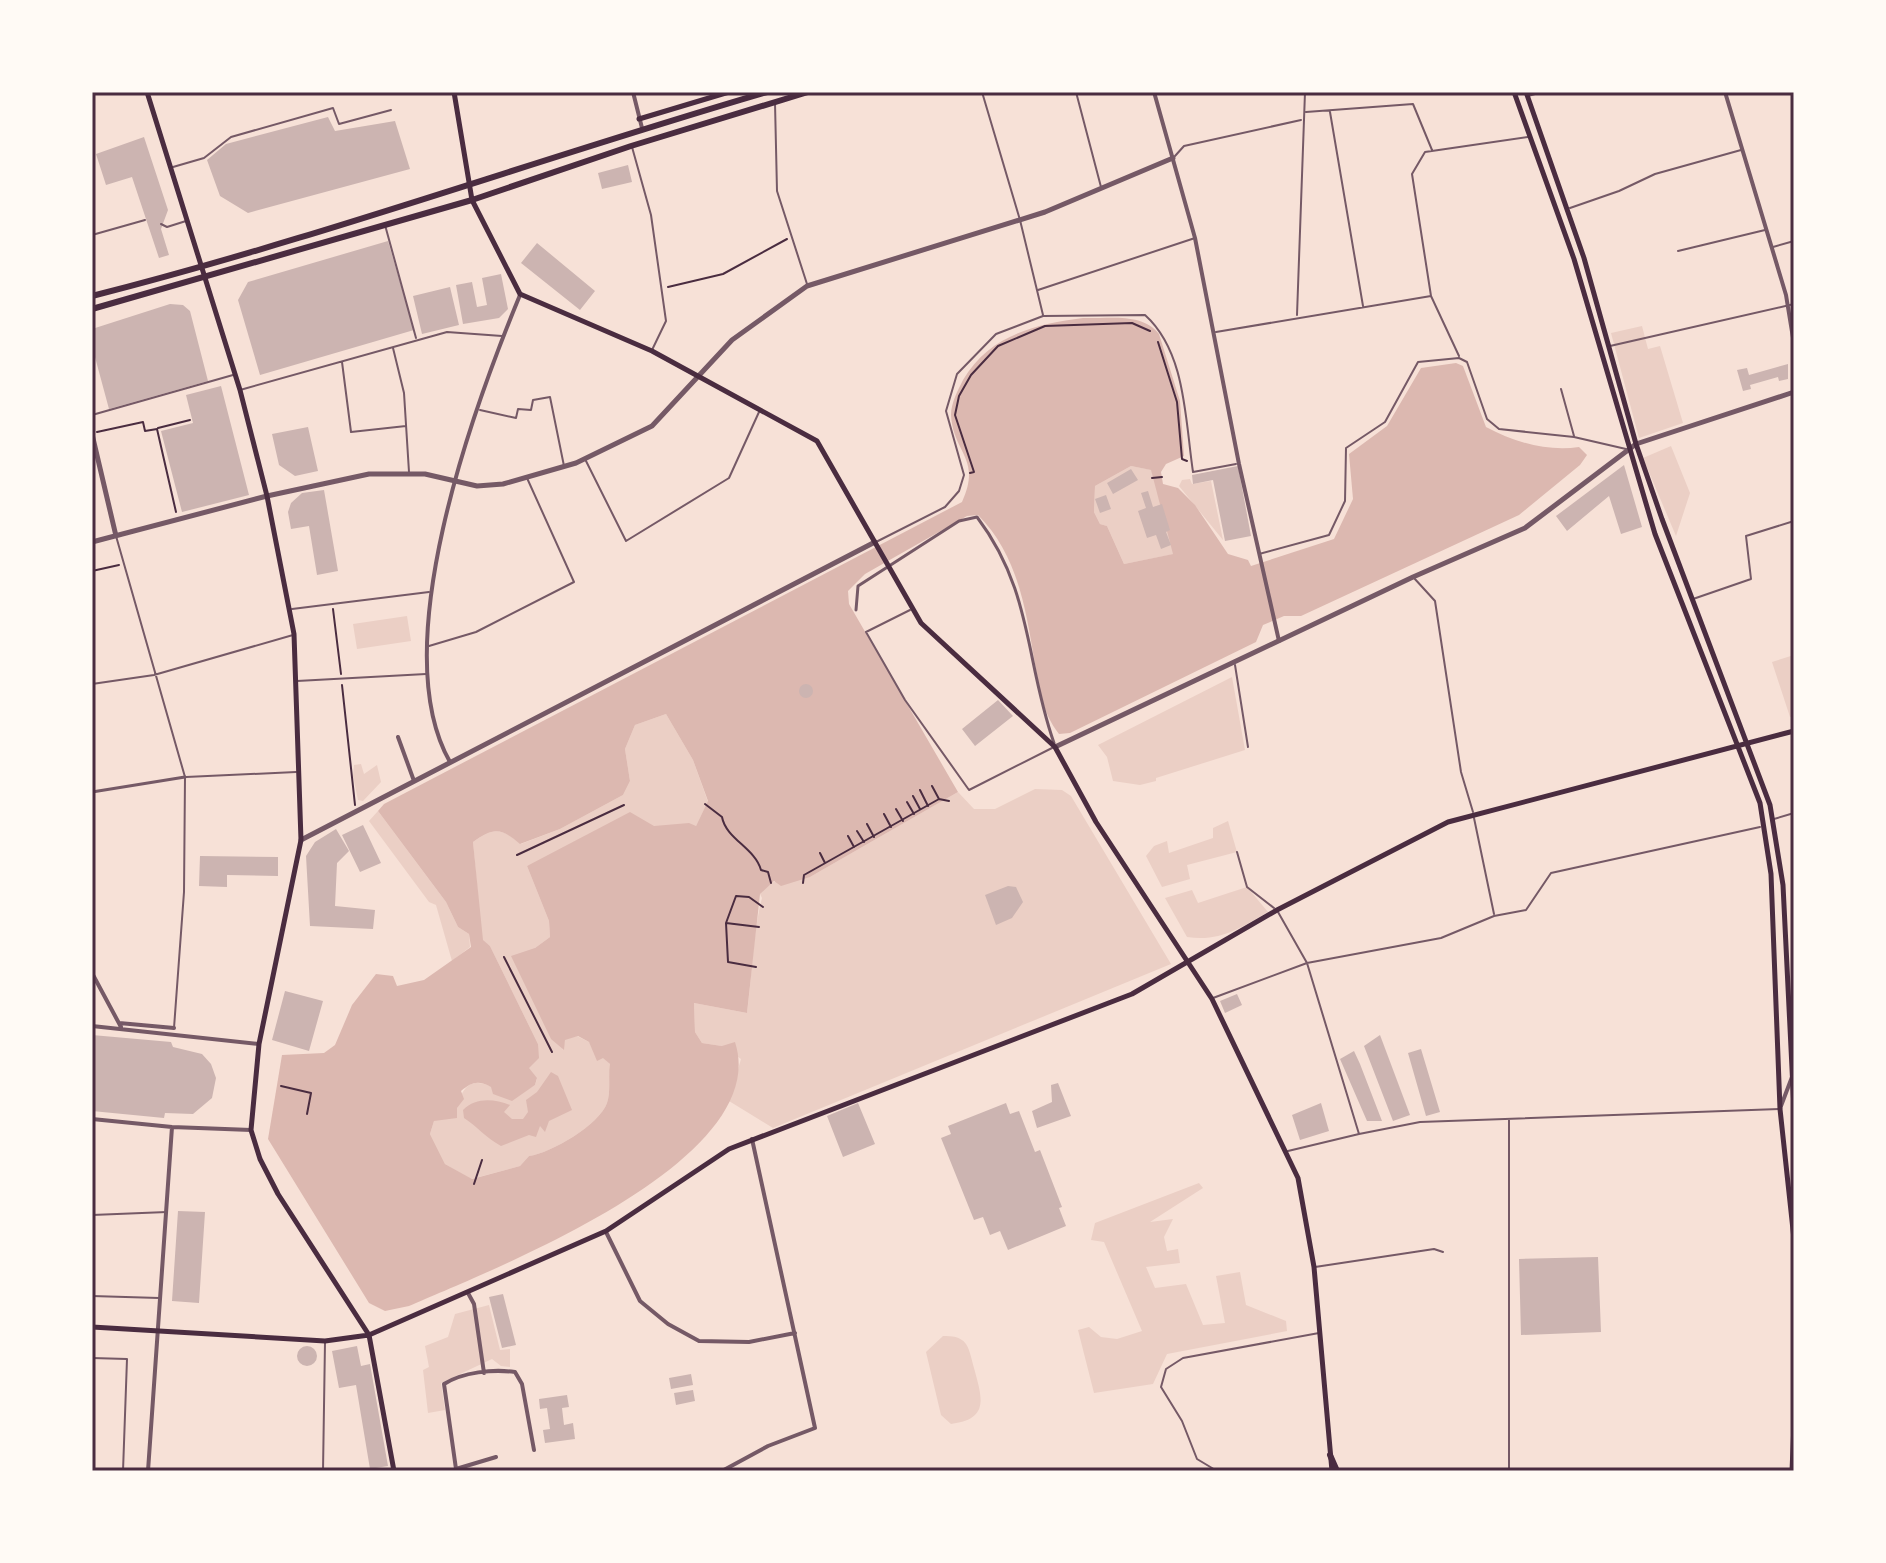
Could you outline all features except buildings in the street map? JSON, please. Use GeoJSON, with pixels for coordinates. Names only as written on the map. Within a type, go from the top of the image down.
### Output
{"type":"FeatureCollection","features":[{"type":"Feature","properties":{"kind":"main road"},"geometry":{"type":"LineString","coordinates":[[147,92],[240,390],[267,496],[294,634],[301,840],[259,1044],[251,1130],[260,1159],[278,1194],[369,1335],[394,1471]]}},
{"type":"Feature","properties":{"kind":"main road"},"geometry":{"type":"LineString","coordinates":[[454,92],[472,200],[520,294],[652,351],[817,441],[921,623],[1055,747],[1096,822],[1212,999],[1288,1151],[1298,1178],[1314,1267],[1330,1455],[1334,1471]]}},
{"type":"Feature","properties":{"kind":"main road"},"geometry":{"type":"LineString","coordinates":[[639,119],[729,92]]}},
{"type":"Feature","properties":{"kind":"main road"},"geometry":{"type":"LineString","coordinates":[[92,296],[204,267],[469,186],[642,128],[767,92]]}},
{"type":"Feature","properties":{"kind":"main road"},"geometry":{"type":"LineString","coordinates":[[92,309],[472,200],[631,146],[808,92]]}},
{"type":"Feature","properties":{"kind":"main road"},"geometry":{"type":"LineString","coordinates":[[1514,92],[1574,259],[1627,450],[1655,534],[1739,747],[1765,826],[1771,874],[1780,1109],[1794,1239]]}},
{"type":"Feature","properties":{"kind":"main road"},"geometry":{"type":"LineString","coordinates":[[1526,94],[1566,209],[1636,444],[1692,599],[1750,743],[1773,819],[1783,885],[1794,1109]]}},
{"type":"Feature","properties":{"kind":"main road"},"geometry":{"type":"LineString","coordinates":[[92,1327],[325,1341],[369,1335],[606,1231],[729,1149],[1132,994],[1277,910],[1448,822],[1794,731]]}},
{"type":"Feature","properties":{"kind":"main road"},"geometry":{"type":"LineString","coordinates":[[1792,1471],[1794,1424]]}},
{"type":"Feature","properties":{"kind":"street"},"geometry":{"type":"LineString","coordinates":[[633,92],[642,128]]}},
{"type":"Feature","properties":{"kind":"street"},"geometry":{"type":"LineString","coordinates":[[1154,92],[1195,238],[1216,332],[1239,464],[1279,641]]}},
{"type":"Feature","properties":{"kind":"street"},"geometry":{"type":"LineString","coordinates":[[1725,92],[1772,247],[1794,344]]}},
{"type":"Feature","properties":{"kind":"street"},"geometry":{"type":"LineString","coordinates":[[92,542],[267,496],[369,474],[410,474],[477,486],[564,467],[652,426],[732,340],[807,286],[1020,220],[1173,158]]}},
{"type":"Feature","properties":{"kind":"street"},"geometry":{"type":"LineString","coordinates":[[450,762],[428,696],[429,592],[456,480],[520,294]]}},
{"type":"Feature","properties":{"kind":"street"},"geometry":{"type":"LineString","coordinates":[[856,610],[858,586],[959,521],[977,517],[995,541],[1013,577],[1026,616],[1043,710],[1055,747],[1413,577],[1525,528],[1636,444],[1794,392]]}},
{"type":"Feature","properties":{"kind":"street"},"geometry":{"type":"LineString","coordinates":[[92,434],[116,536]]}},
{"type":"Feature","properties":{"kind":"street"},"geometry":{"type":"LineString","coordinates":[[301,840],[875,542]]}},
{"type":"Feature","properties":{"kind":"street"},"geometry":{"type":"LineString","coordinates":[[398,737],[414,781]]}},
{"type":"Feature","properties":{"kind":"street"},"geometry":{"type":"LineString","coordinates":[[92,792],[185,777]]}},
{"type":"Feature","properties":{"kind":"street"},"geometry":{"type":"LineString","coordinates":[[92,973],[120,1025]]}},
{"type":"Feature","properties":{"kind":"street"},"geometry":{"type":"LineString","coordinates":[[92,1026],[120,1025],[259,1044]]}},
{"type":"Feature","properties":{"kind":"street"},"geometry":{"type":"LineString","coordinates":[[1780,1109],[1792,1077]]}},
{"type":"Feature","properties":{"kind":"street"},"geometry":{"type":"LineString","coordinates":[[92,1119],[172,1127],[251,1130]]}},
{"type":"Feature","properties":{"kind":"street"},"geometry":{"type":"LineString","coordinates":[[148,1471],[172,1127]]}},
{"type":"Feature","properties":{"kind":"street"},"geometry":{"type":"LineString","coordinates":[[722,1471],[768,1446],[815,1428],[752,1139]]}},
{"type":"Feature","properties":{"kind":"street"},"geometry":{"type":"LineString","coordinates":[[606,1231],[640,1301],[678,1330],[699,1341],[749,1342],[795,1333]]}},
{"type":"Feature","properties":{"kind":"street"},"geometry":{"type":"LineString","coordinates":[[468,1293],[474,1304],[484,1373]]}},
{"type":"Feature","properties":{"kind":"street"},"geometry":{"type":"LineString","coordinates":[[496,1457],[456,1469],[444,1384],[454,1377],[515,1372],[522,1384],[534,1450]]}},
{"type":"Feature","properties":{"kind":"lane"},"geometry":{"type":"LineString","coordinates":[[982,92],[1020,220],[1043,316]]}},
{"type":"Feature","properties":{"kind":"lane"},"geometry":{"type":"LineString","coordinates":[[1076,92],[1101,187]]}},
{"type":"Feature","properties":{"kind":"lane"},"geometry":{"type":"LineString","coordinates":[[1297,317],[1305,92]]}},
{"type":"Feature","properties":{"kind":"lane"},"geometry":{"type":"LineString","coordinates":[[1526,94],[1542,92]]}},
{"type":"Feature","properties":{"kind":"lane"},"geometry":{"type":"LineString","coordinates":[[775,102],[777,191],[807,286]]}},
{"type":"Feature","properties":{"kind":"lane"},"geometry":{"type":"LineString","coordinates":[[1303,112],[1413,104],[1432,151]]}},
{"type":"Feature","properties":{"kind":"lane"},"geometry":{"type":"LineString","coordinates":[[172,168],[204,158],[231,137],[333,108],[339,124],[391,110]]}},
{"type":"Feature","properties":{"kind":"lane"},"geometry":{"type":"LineString","coordinates":[[1330,112],[1363,307]]}},
{"type":"Feature","properties":{"kind":"lane"},"geometry":{"type":"LineString","coordinates":[[1173,158],[1184,146],[1302,120]]}},
{"type":"Feature","properties":{"kind":"lane"},"geometry":{"type":"LineString","coordinates":[[1459,358],[1431,296],[1412,174],[1425,152],[1529,136]]}},
{"type":"Feature","properties":{"kind":"lane"},"geometry":{"type":"LineString","coordinates":[[631,146],[651,215],[663,288],[666,321],[652,351]]}},
{"type":"Feature","properties":{"kind":"lane"},"geometry":{"type":"LineString","coordinates":[[1566,209],[1619,191],[1655,174],[1743,149]]}},
{"type":"Feature","properties":{"kind":"lane"},"geometry":{"type":"LineString","coordinates":[[92,235],[145,220]]}},
{"type":"Feature","properties":{"kind":"lane"},"geometry":{"type":"LineString","coordinates":[[161,224],[167,227],[189,220]]}},
{"type":"Feature","properties":{"kind":"lane"},"geometry":{"type":"LineString","coordinates":[[385,225],[417,340]]}},
{"type":"Feature","properties":{"kind":"lane"},"geometry":{"type":"LineString","coordinates":[[1678,251],[1766,230]]}},
{"type":"Feature","properties":{"kind":"lane"},"geometry":{"type":"LineString","coordinates":[[1037,290],[1195,238]]}},
{"type":"Feature","properties":{"kind":"lane"},"geometry":{"type":"LineString","coordinates":[[1772,247],[1794,241]]}},
{"type":"Feature","properties":{"kind":"lane"},"geometry":{"type":"LineString","coordinates":[[1216,332],[1431,296]]}},
{"type":"Feature","properties":{"kind":"lane"},"geometry":{"type":"LineString","coordinates":[[1609,346],[1794,304]]}},
{"type":"Feature","properties":{"kind":"lane"},"geometry":{"type":"LineString","coordinates":[[875,542],[945,507],[959,491],[964,475],[946,411],[957,374],[996,334],[1043,316],[1145,315],[1162,330],[1177,369],[1193,472],[1239,464]]}},
{"type":"Feature","properties":{"kind":"lane"},"geometry":{"type":"LineString","coordinates":[[240,390],[417,340],[463,331],[503,337]]}},
{"type":"Feature","properties":{"kind":"lane"},"geometry":{"type":"LineString","coordinates":[[393,347],[404,393],[410,474]]}},
{"type":"Feature","properties":{"kind":"lane"},"geometry":{"type":"LineString","coordinates":[[1259,554],[1329,535],[1345,501],[1346,448],[1385,422],[1418,362],[1459,358],[1467,362],[1487,419],[1499,429],[1574,437],[1627,450]]}},
{"type":"Feature","properties":{"kind":"lane"},"geometry":{"type":"LineString","coordinates":[[342,361],[351,432],[406,426]]}},
{"type":"Feature","properties":{"kind":"lane"},"geometry":{"type":"LineString","coordinates":[[92,415],[235,374]]}},
{"type":"Feature","properties":{"kind":"lane"},"geometry":{"type":"LineString","coordinates":[[1561,389],[1574,437]]}},
{"type":"Feature","properties":{"kind":"lane"},"geometry":{"type":"LineString","coordinates":[[479,409],[516,418],[518,409],[531,410],[533,400],[550,397],[564,467]]}},
{"type":"Feature","properties":{"kind":"lane"},"geometry":{"type":"LineString","coordinates":[[585,459],[626,541],[649,529],[690,498],[729,478],[760,411]]}},
{"type":"Feature","properties":{"kind":"lane"},"geometry":{"type":"LineString","coordinates":[[428,647],[476,632],[574,582],[526,477]]}},
{"type":"Feature","properties":{"kind":"lane"},"geometry":{"type":"LineString","coordinates":[[1692,599],[1751,579],[1746,536],[1794,521]]}},
{"type":"Feature","properties":{"kind":"lane"},"geometry":{"type":"LineString","coordinates":[[116,536],[185,777],[184,892],[174,1031]]}},
{"type":"Feature","properties":{"kind":"lane"},"geometry":{"type":"LineString","coordinates":[[1413,577],[1435,601],[1461,772],[1473,813],[1494,916]]}},
{"type":"Feature","properties":{"kind":"lane"},"geometry":{"type":"LineString","coordinates":[[290,609],[429,592]]}},
{"type":"Feature","properties":{"kind":"lane"},"geometry":{"type":"LineString","coordinates":[[913,608],[866,632],[905,700],[969,790],[1055,747]]}},
{"type":"Feature","properties":{"kind":"lane"},"geometry":{"type":"LineString","coordinates":[[92,684],[154,675],[294,634]]}},
{"type":"Feature","properties":{"kind":"lane"},"geometry":{"type":"LineString","coordinates":[[1235,664],[1248,747]]}},
{"type":"Feature","properties":{"kind":"lane"},"geometry":{"type":"LineString","coordinates":[[296,681],[427,674]]}},
{"type":"Feature","properties":{"kind":"lane"},"geometry":{"type":"LineString","coordinates":[[185,777],[299,772]]}},
{"type":"Feature","properties":{"kind":"lane"},"geometry":{"type":"LineString","coordinates":[[1773,819],[1794,813]]}},
{"type":"Feature","properties":{"kind":"lane"},"geometry":{"type":"LineString","coordinates":[[1212,999],[1307,963],[1441,938],[1494,916],[1526,910],[1551,873],[1765,826]]}},
{"type":"Feature","properties":{"kind":"lane"},"geometry":{"type":"LineString","coordinates":[[1237,852],[1247,887],[1277,910],[1307,963],[1359,1134]]}},
{"type":"Feature","properties":{"kind":"lane"},"geometry":{"type":"LineString","coordinates":[[1288,1151],[1420,1122],[1780,1109]]}},
{"type":"Feature","properties":{"kind":"lane"},"geometry":{"type":"LineString","coordinates":[[1509,1120],[1509,1471]]}},
{"type":"Feature","properties":{"kind":"lane"},"geometry":{"type":"LineString","coordinates":[[92,1215],[167,1212]]}},
{"type":"Feature","properties":{"kind":"lane"},"geometry":{"type":"LineString","coordinates":[[1314,1267],[1434,1249],[1443,1252]]}},
{"type":"Feature","properties":{"kind":"lane"},"geometry":{"type":"LineString","coordinates":[[92,1296],[159,1298]]}},
{"type":"Feature","properties":{"kind":"lane"},"geometry":{"type":"LineString","coordinates":[[1217,1471],[1197,1459],[1182,1421],[1161,1387],[1166,1369],[1183,1358],[1321,1332]]}},
{"type":"Feature","properties":{"kind":"lane"},"geometry":{"type":"LineString","coordinates":[[323,1471],[325,1341]]}},
{"type":"Feature","properties":{"kind":"lane"},"geometry":{"type":"LineString","coordinates":[[92,1358],[127,1359],[123,1471]]}},
{"type":"Feature","properties":{"kind":"path"},"geometry":{"type":"LineString","coordinates":[[663,288],[723,274],[792,237]]}},
{"type":"Feature","properties":{"kind":"path"},"geometry":{"type":"LineString","coordinates":[[964,475],[974,472],[955,415],[959,396],[971,375],[1010,338],[1045,326],[1081,323],[1132,323],[1152,331],[1177,402],[1182,459],[1192,462]]}},
{"type":"Feature","properties":{"kind":"path"},"geometry":{"type":"LineString","coordinates":[[92,434],[143,422],[145,431],[190,420]]}},
{"type":"Feature","properties":{"kind":"path"},"geometry":{"type":"LineString","coordinates":[[157,429],[178,520]]}},
{"type":"Feature","properties":{"kind":"path"},"geometry":{"type":"LineString","coordinates":[[1152,478],[1162,477]]}},
{"type":"Feature","properties":{"kind":"path"},"geometry":{"type":"LineString","coordinates":[[92,571],[124,564]]}},
{"type":"Feature","properties":{"kind":"path"},"geometry":{"type":"LineString","coordinates":[[332,604],[352,749],[350,778],[356,806],[361,809]]}},
{"type":"Feature","properties":{"kind":"path"},"geometry":{"type":"LineString","coordinates":[[932,786],[939,799]]}},
{"type":"Feature","properties":{"kind":"path"},"geometry":{"type":"LineString","coordinates":[[920,790],[928,806]]}},
{"type":"Feature","properties":{"kind":"path"},"geometry":{"type":"LineString","coordinates":[[913,796],[921,811]]}},
{"type":"Feature","properties":{"kind":"path"},"geometry":{"type":"LineString","coordinates":[[803,883],[804,875],[939,799],[949,801]]}},
{"type":"Feature","properties":{"kind":"path"},"geometry":{"type":"LineString","coordinates":[[907,802],[914,814]]}},
{"type":"Feature","properties":{"kind":"path"},"geometry":{"type":"LineString","coordinates":[[705,804],[712,807],[714,814],[722,817],[723,825],[759,861],[761,870],[768,872],[771,883]]}},
{"type":"Feature","properties":{"kind":"path"},"geometry":{"type":"LineString","coordinates":[[517,855],[624,805]]}},
{"type":"Feature","properties":{"kind":"path"},"geometry":{"type":"LineString","coordinates":[[896,809],[903,821]]}},
{"type":"Feature","properties":{"kind":"path"},"geometry":{"type":"LineString","coordinates":[[884,814],[891,827]]}},
{"type":"Feature","properties":{"kind":"path"},"geometry":{"type":"LineString","coordinates":[[867,824],[874,837]]}},
{"type":"Feature","properties":{"kind":"path"},"geometry":{"type":"LineString","coordinates":[[857,831],[864,843]]}},
{"type":"Feature","properties":{"kind":"path"},"geometry":{"type":"LineString","coordinates":[[848,836],[855,848]]}},
{"type":"Feature","properties":{"kind":"path"},"geometry":{"type":"LineString","coordinates":[[820,853],[826,864]]}},
{"type":"Feature","properties":{"kind":"path"},"geometry":{"type":"LineString","coordinates":[[756,967],[728,962],[726,923],[736,896],[749,897],[763,907]]}},
{"type":"Feature","properties":{"kind":"path"},"geometry":{"type":"LineString","coordinates":[[726,923],[759,927]]}},
{"type":"Feature","properties":{"kind":"path"},"geometry":{"type":"LineString","coordinates":[[504,957],[552,1052]]}},
{"type":"Feature","properties":{"kind":"path"},"geometry":{"type":"LineString","coordinates":[[281,1086],[311,1093],[307,1114]]}},
{"type":"Feature","properties":{"kind":"path"},"geometry":{"type":"LineString","coordinates":[[474,1184],[482,1160]]}},
{"type":"Feature","properties":{"kind":"shaded area"},"geometry":{"type":"Polygon","coordinates":[[[1083,318],[1134,320],[1152,327],[1159,334],[1180,401],[1184,456],[1166,464],[1161,472],[1163,484],[1178,488],[1195,505],[1228,554],[1248,560],[1251,566],[1334,539],[1353,499],[1349,454],[1387,426],[1421,368],[1456,363],[1463,366],[1486,427],[1531,444],[1555,448],[1579,447],[1587,455],[1580,465],[1519,515],[1301,616],[1284,616],[1263,625],[1256,642],[1070,733],[1059,734],[1045,709],[1018,584],[1003,548],[978,515],[967,516],[865,574],[848,591],[849,604],[958,792],[810,877],[781,886],[774,881],[760,894],[747,1013],[694,1003],[695,1032],[702,1043],[722,1046],[735,1042],[736,1086],[712,1129],[671,1169],[617,1206],[500,1266],[409,1306],[385,1311],[369,1303],[268,1139],[282,1055],[324,1053],[335,1045],[352,1005],[376,974],[393,976],[397,986],[424,980],[471,947],[469,934],[458,927],[446,902],[378,811],[384,804],[962,502],[969,475],[968,465],[956,438],[951,415],[953,401],[963,380],[986,352],[1015,334],[1083,318]],[[1131,466],[1095,486],[1094,512],[1100,524],[1107,526],[1124,564],[1173,554],[1151,470],[1131,466]],[[666,714],[635,725],[625,749],[630,781],[623,795],[560,829],[520,844],[497,831],[473,842],[483,940],[490,946],[538,1044],[539,1058],[529,1068],[537,1078],[535,1085],[512,1101],[493,1094],[491,1087],[475,1083],[461,1091],[464,1099],[457,1108],[457,1118],[434,1121],[430,1134],[445,1164],[472,1179],[520,1166],[529,1156],[561,1144],[585,1129],[607,1103],[610,1064],[603,1058],[597,1061],[589,1042],[578,1036],[565,1040],[564,1050],[551,1039],[511,956],[535,948],[550,937],[549,921],[527,866],[630,812],[654,826],[689,823],[696,826],[708,801],[693,760],[666,714]]]}},
{"type":"Feature","properties":{"kind":"shaded area"},"geometry":{"type":"Polygon","coordinates":[[[1642,326],[1648,349],[1660,346],[1683,423],[1639,438],[1611,333],[1642,326]]]}},
{"type":"Feature","properties":{"kind":"shaded area"},"geometry":{"type":"Polygon","coordinates":[[[1671,446],[1690,493],[1676,536],[1643,458],[1671,446]]]}},
{"type":"Feature","properties":{"kind":"shaded area"},"geometry":{"type":"Polygon","coordinates":[[[1131,466],[1152,470],[1174,554],[1124,564],[1107,526],[1100,524],[1094,512],[1095,486],[1131,466]]]}},
{"type":"Feature","properties":{"kind":"shaded area"},"geometry":{"type":"Polygon","coordinates":[[[1190,479],[1192,484],[1211,481],[1223,540],[1179,486],[1182,480],[1190,479]]]}},
{"type":"Feature","properties":{"kind":"shaded area"},"geometry":{"type":"Polygon","coordinates":[[[407,616],[411,641],[357,649],[353,624],[407,616]]]}},
{"type":"Feature","properties":{"kind":"shaded area"},"geometry":{"type":"Polygon","coordinates":[[[1794,655],[1794,716],[1790,717],[1772,662],[1794,655]]]}},
{"type":"Feature","properties":{"kind":"shaded area"},"geometry":{"type":"Polygon","coordinates":[[[1232,677],[1245,750],[1140,785],[1113,781],[1107,757],[1098,745],[1232,677]]]}},
{"type":"Feature","properties":{"kind":"shaded area"},"geometry":{"type":"Polygon","coordinates":[[[666,714],[693,760],[708,802],[696,826],[654,826],[527,866],[549,921],[550,937],[535,948],[563,1050],[565,1039],[577,1036],[589,1042],[611,1065],[607,1103],[585,1129],[561,1144],[529,1156],[520,1166],[471,1179],[445,1164],[430,1134],[434,1121],[457,1108],[466,1087],[472,1084],[487,1085],[515,1097],[535,1085],[537,1079],[528,1068],[538,1044],[490,946],[482,940],[473,842],[497,831],[521,844],[560,829],[623,795],[630,781],[625,749],[635,725],[666,714]]]}},
{"type":"Feature","properties":{"kind":"shaded area"},"geometry":{"type":"Polygon","coordinates":[[[361,764],[364,774],[377,765],[381,782],[363,801],[358,800],[353,776],[354,765],[361,764]]]}},
{"type":"Feature","properties":{"kind":"shaded area"},"geometry":{"type":"Polygon","coordinates":[[[1035,789],[1062,790],[1071,796],[1171,964],[773,1128],[729,1101],[741,1059],[722,1046],[702,1043],[695,1032],[694,1003],[747,1013],[762,898],[760,894],[768,883],[810,877],[958,792],[974,809],[995,809],[1035,789]]]}},
{"type":"Feature","properties":{"kind":"shaded area"},"geometry":{"type":"Polygon","coordinates":[[[378,811],[446,902],[458,927],[469,934],[470,947],[452,961],[436,905],[429,902],[369,821],[378,811]]]}},
{"type":"Feature","properties":{"kind":"shaded area"},"geometry":{"type":"Polygon","coordinates":[[[1228,821],[1237,852],[1187,865],[1190,879],[1162,887],[1146,856],[1154,846],[1167,841],[1169,853],[1213,838],[1213,828],[1228,821]]]}},
{"type":"Feature","properties":{"kind":"shaded area"},"geometry":{"type":"Polygon","coordinates":[[[1247,887],[1268,912],[1220,936],[1187,937],[1165,898],[1192,890],[1198,903],[1247,887]]]}},
{"type":"Feature","properties":{"kind":"shaded area"},"geometry":{"type":"Polygon","coordinates":[[[551,1072],[558,1076],[572,1110],[549,1121],[545,1132],[540,1126],[536,1137],[529,1135],[501,1146],[464,1118],[463,1110],[485,1100],[510,1105],[504,1112],[512,1119],[523,1119],[528,1112],[526,1100],[537,1092],[551,1072]]]}},
{"type":"Feature","properties":{"kind":"shaded area"},"geometry":{"type":"Polygon","coordinates":[[[1199,1183],[1203,1188],[1150,1222],[1173,1219],[1164,1237],[1167,1251],[1178,1249],[1180,1263],[1146,1267],[1155,1288],[1186,1284],[1203,1325],[1225,1323],[1216,1276],[1240,1272],[1246,1305],[1286,1321],[1287,1331],[1167,1354],[1153,1384],[1094,1393],[1078,1330],[1089,1327],[1101,1337],[1117,1339],[1142,1331],[1104,1242],[1091,1240],[1095,1223],[1199,1183]]]}},
{"type":"Feature","properties":{"kind":"shaded area"},"geometry":{"type":"Polygon","coordinates":[[[489,1305],[500,1350],[510,1349],[510,1367],[501,1366],[492,1359],[441,1383],[445,1410],[428,1413],[423,1370],[429,1367],[425,1346],[448,1337],[455,1314],[489,1305]]]}},
{"type":"Feature","properties":{"kind":"shaded area"},"geometry":{"type":"Polygon","coordinates":[[[943,1336],[953,1336],[966,1344],[981,1398],[978,1412],[964,1421],[951,1424],[941,1415],[926,1352],[943,1336]]]}}]}
